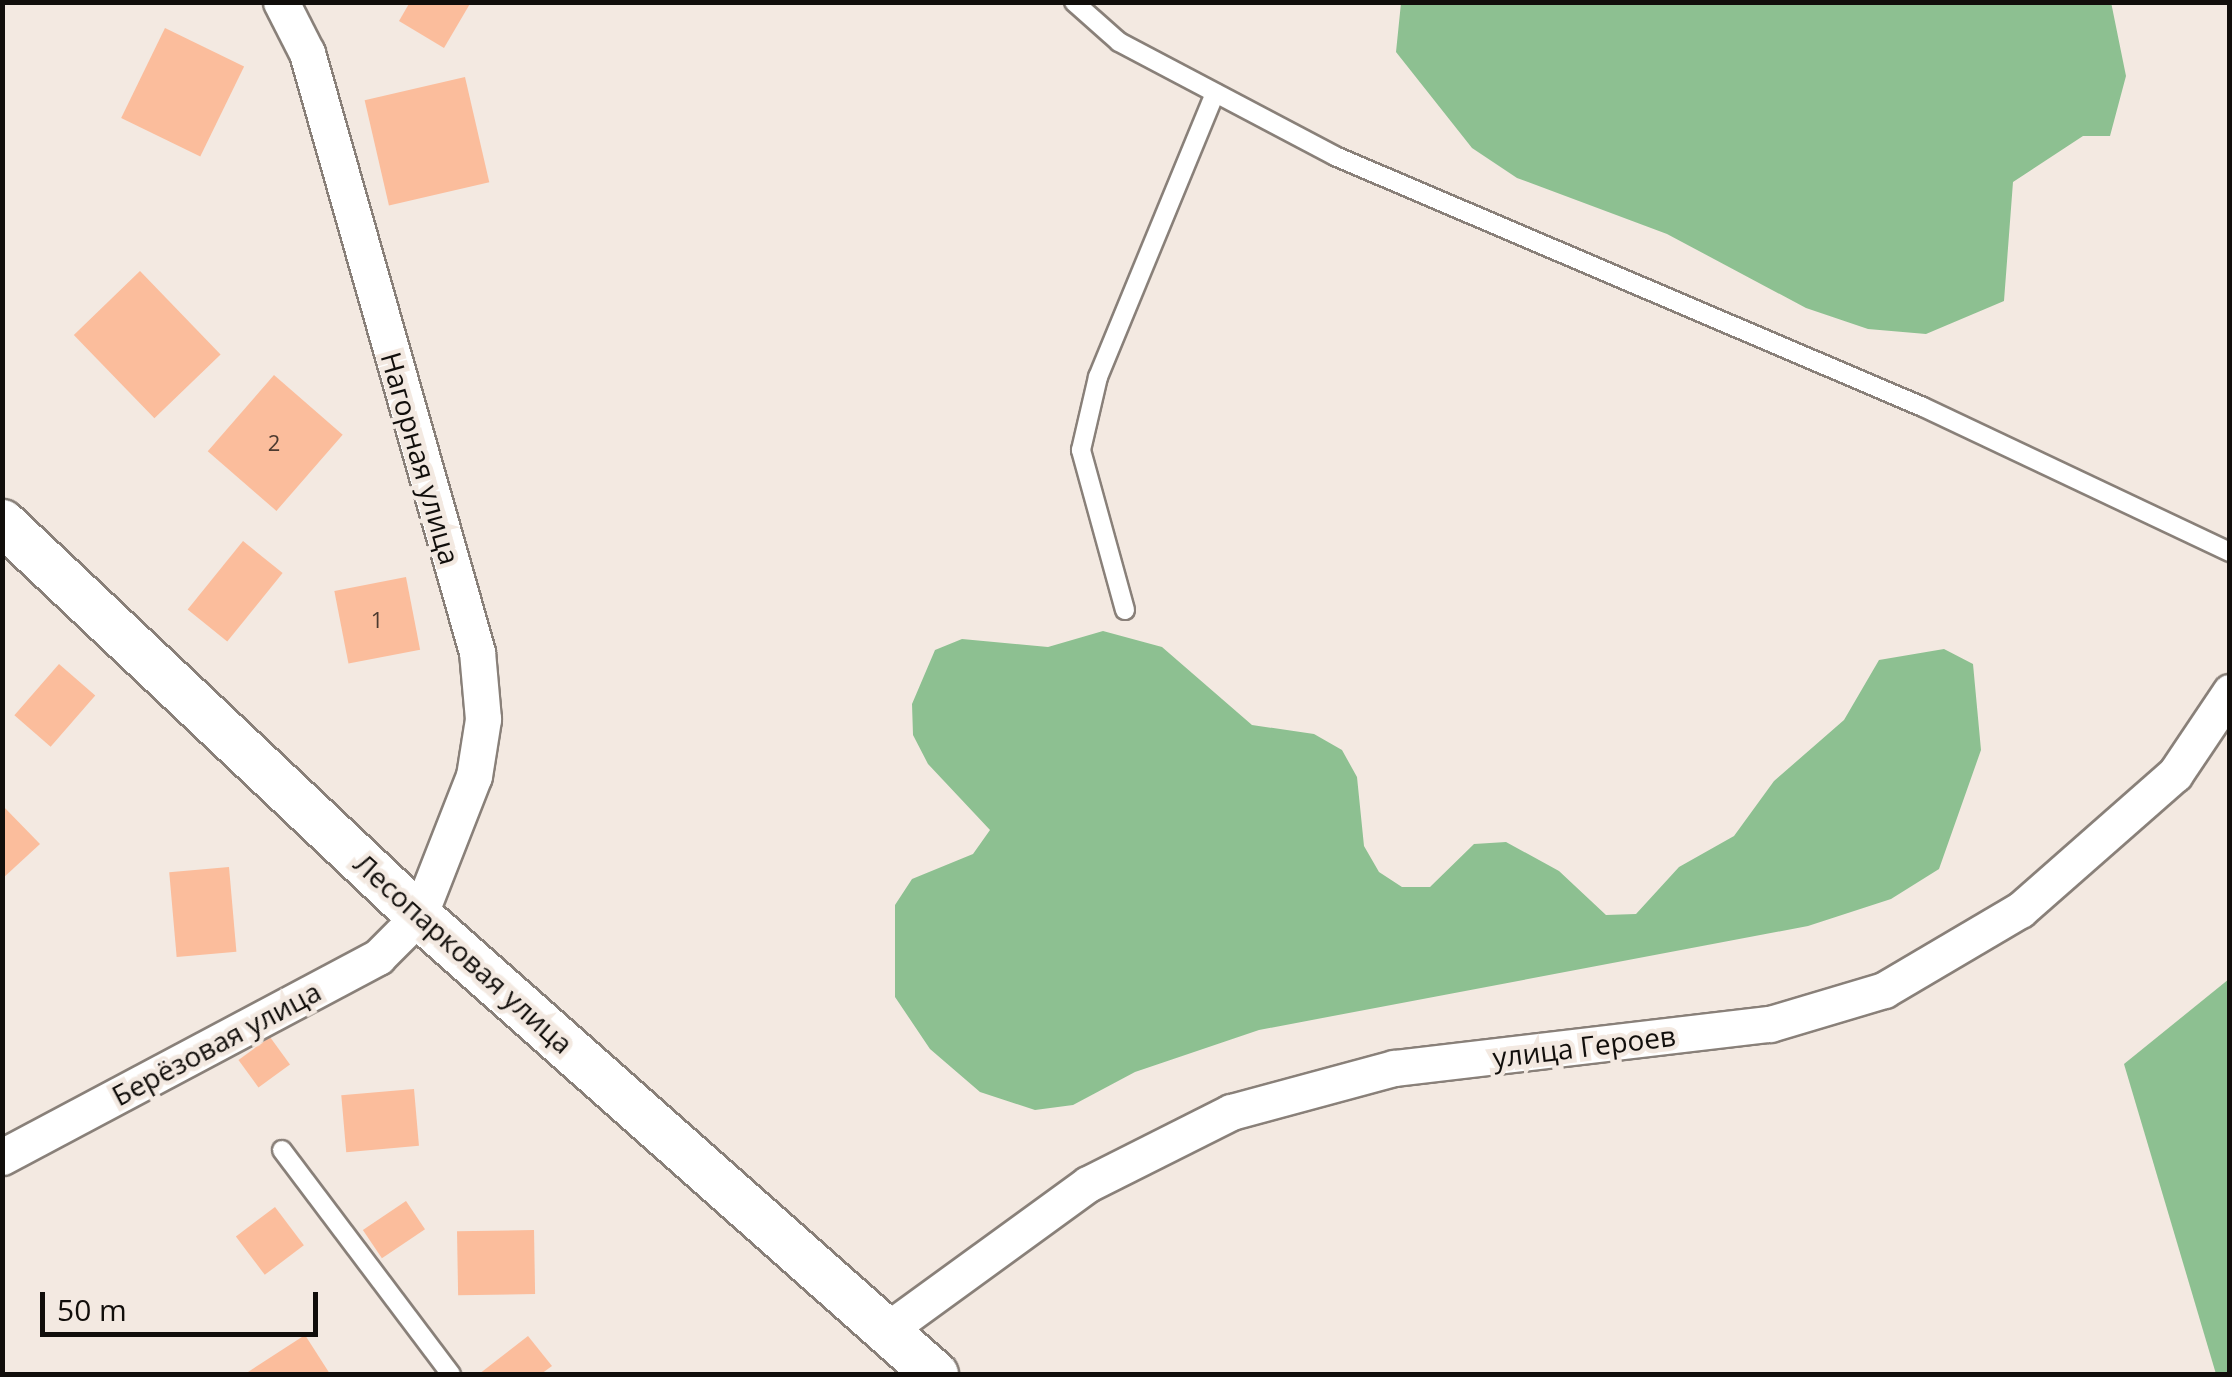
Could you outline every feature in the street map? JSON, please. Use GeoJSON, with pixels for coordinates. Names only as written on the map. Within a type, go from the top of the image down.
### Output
{"type":"FeatureCollection","features":[{"type":"Feature","properties":{"kind":"street","name":"Нагорная улица"},"geometry":{"type":"LineString","coordinates":[[281,2],[307,53],[477,652],[483,719],[474,776],[419,916]]}},
{"type":"Feature","properties":{"kind":"street","name":"Лесопарковая улица"},"geometry":{"type":"LineString","coordinates":[[2,522],[419,916],[935,1374]]}},
{"type":"Feature","properties":{"kind":"street","name":"улица Героев"},"geometry":{"type":"LineString","coordinates":[[887,1330],[1088,1184],[1231,1112],[1394,1068],[1770,1024],[1884,990],[2034,897],[2175,774],[2230,692]]}},
{"type":"Feature","properties":{"kind":"street","name":"Берёзовая улица"},"geometry":{"type":"LineString","coordinates":[[2,1157],[378,957],[419,916]]}},
{"type":"Feature","properties":{"kind":"lane"},"geometry":{"type":"LineString","coordinates":[[1074,2],[1119,42],[1335,156],[1923,407],[2230,552]]}},
{"type":"Feature","properties":{"kind":"lane"},"geometry":{"type":"LineString","coordinates":[[1125,610],[1082,450],[1098,376],[1215,93]]}},
{"type":"Feature","properties":{"kind":"lane"},"geometry":{"type":"LineString","coordinates":[[282,1150],[451,1374]]}},
{"type":"Feature","properties":{"kind":"green space"},"geometry":{"type":"Polygon","coordinates":[[[2111,2],[2126,76],[2110,136],[2083,136],[2013,182],[2004,301],[1926,334],[1868,329],[1806,308],[1667,234],[1517,178],[1472,148],[1396,52],[1401,3],[2111,2]]]}},
{"type":"Feature","properties":{"kind":"green space"},"geometry":{"type":"Polygon","coordinates":[[[1103,631],[1162,647],[1252,725],[1314,734],[1342,750],[1357,777],[1364,846],[1379,872],[1402,887],[1430,887],[1474,844],[1506,842],[1559,871],[1606,915],[1636,914],[1679,867],[1734,836],[1774,781],[1844,720],[1879,660],[1944,649],[1973,664],[1981,750],[1939,869],[1891,899],[1808,926],[1259,1030],[1135,1072],[1073,1105],[1035,1110],[980,1092],[930,1049],[895,997],[895,905],[912,879],[973,854],[990,830],[928,764],[913,735],[912,704],[935,650],[962,639],[1048,647],[1103,631]]]}},
{"type":"Feature","properties":{"kind":"green space"},"geometry":{"type":"Polygon","coordinates":[[[2229,979],[2230,1374],[2216,1374],[2124,1064],[2229,979]]]}},
{"type":"Feature","properties":{"kind":"building"},"geometry":{"type":"Polygon","coordinates":[[[410,2],[471,2],[444,48],[399,21],[410,2]]]}},
{"type":"Feature","properties":{"kind":"building"},"geometry":{"type":"Polygon","coordinates":[[[165,28],[244,67],[200,156],[121,118],[165,28]]]}},
{"type":"Feature","properties":{"kind":"building"},"geometry":{"type":"Polygon","coordinates":[[[465,77],[489,182],[389,205],[365,100],[465,77]]]}},
{"type":"Feature","properties":{"kind":"building"},"geometry":{"type":"Polygon","coordinates":[[[140,271],[221,354],[154,418],[74,335],[140,271]]]}},
{"type":"Feature","properties":{"kind":"building"},"geometry":{"type":"Polygon","coordinates":[[[274,375],[343,435],[276,511],[208,451],[274,375]]]}},
{"type":"Feature","properties":{"kind":"building"},"geometry":{"type":"Polygon","coordinates":[[[243,541],[283,573],[227,641],[188,609],[243,541]]]}},
{"type":"Feature","properties":{"kind":"building"},"geometry":{"type":"Polygon","coordinates":[[[406,577],[420,650],[348,664],[334,591],[406,577]]]}},
{"type":"Feature","properties":{"kind":"building"},"geometry":{"type":"Polygon","coordinates":[[[59,664],[95,695],[51,747],[14,715],[59,664]]]}},
{"type":"Feature","properties":{"kind":"building"},"geometry":{"type":"Polygon","coordinates":[[[2,805],[40,844],[2,879],[2,805]]]}},
{"type":"Feature","properties":{"kind":"building"},"geometry":{"type":"Polygon","coordinates":[[[229,867],[236,952],[177,957],[169,872],[229,867]]]}},
{"type":"Feature","properties":{"kind":"building"},"geometry":{"type":"Polygon","coordinates":[[[270,1037],[290,1065],[258,1087],[238,1060],[270,1037]]]}},
{"type":"Feature","properties":{"kind":"building"},"geometry":{"type":"Polygon","coordinates":[[[414,1089],[419,1146],[346,1152],[341,1095],[414,1089]]]}},
{"type":"Feature","properties":{"kind":"building"},"geometry":{"type":"Polygon","coordinates":[[[406,1201],[425,1229],[382,1258],[363,1230],[406,1201]]]}},
{"type":"Feature","properties":{"kind":"building"},"geometry":{"type":"Polygon","coordinates":[[[275,1207],[304,1245],[265,1275],[236,1236],[275,1207]]]}},
{"type":"Feature","properties":{"kind":"building"},"geometry":{"type":"Polygon","coordinates":[[[534,1230],[535,1294],[458,1295],[457,1231],[534,1230]]]}},
{"type":"Feature","properties":{"kind":"building"},"geometry":{"type":"Polygon","coordinates":[[[305,1335],[330,1374],[249,1374],[248,1372],[305,1335]]]}},
{"type":"Feature","properties":{"kind":"building"},"geometry":{"type":"Polygon","coordinates":[[[528,1336],[552,1366],[541,1374],[479,1374],[528,1336]]]}}]}
